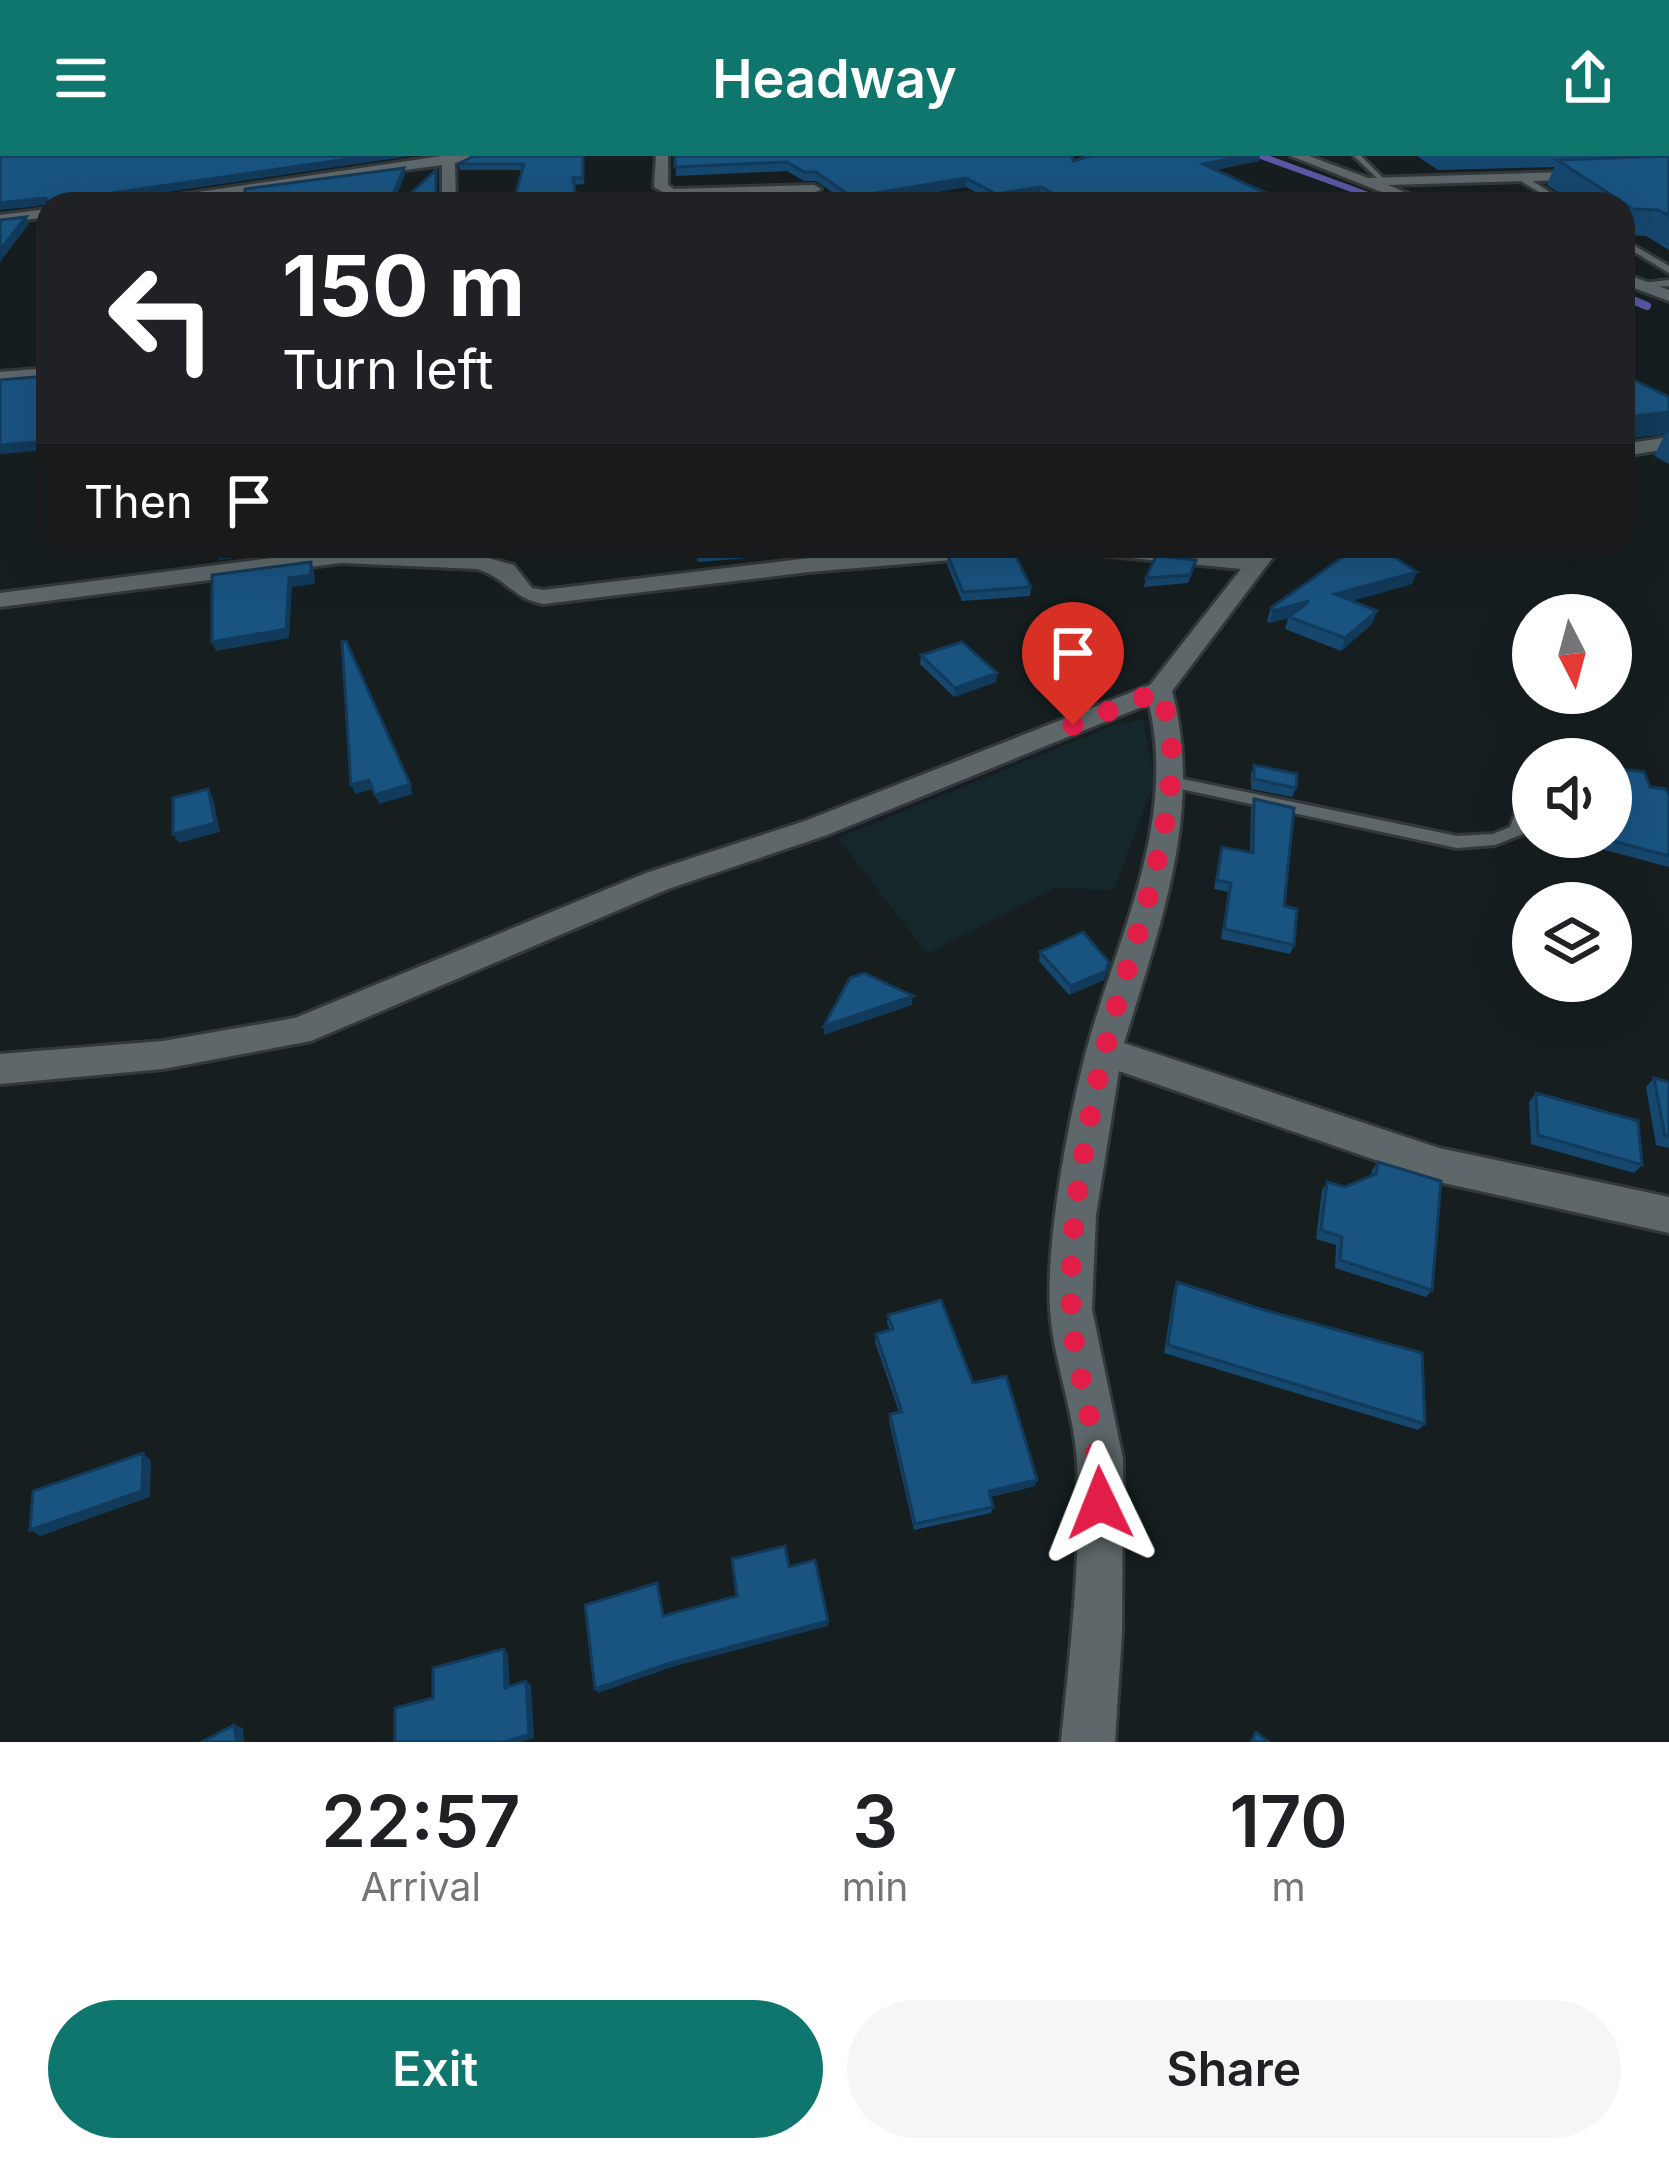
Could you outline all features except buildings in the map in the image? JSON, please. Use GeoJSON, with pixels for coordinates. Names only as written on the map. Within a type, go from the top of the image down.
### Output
{"type":"FeatureCollection","features":[{"type":"Feature","properties":{"kind":"street"},"geometry":{"type":"LineString","coordinates":[[210,192],[477,156]]}},
{"type":"Feature","properties":{"kind":"street"},"geometry":{"type":"LineString","coordinates":[[662,156],[662,187],[670,192]]}},
{"type":"Feature","properties":{"kind":"street"},"geometry":{"type":"LineString","coordinates":[[1297,156],[1392,192]]}},
{"type":"Feature","properties":{"kind":"street"},"geometry":{"type":"LineString","coordinates":[[448,159],[449,192]]}},
{"type":"Feature","properties":{"kind":"street"},"geometry":{"type":"LineString","coordinates":[[1365,182],[1669,173]]}},
{"type":"Feature","properties":{"kind":"street"},"geometry":{"type":"LineString","coordinates":[[707,192],[814,189]]}},
{"type":"Feature","properties":{"kind":"street"},"geometry":{"type":"LineString","coordinates":[[0,219],[36,214]]}},
{"type":"Feature","properties":{"kind":"street"},"geometry":{"type":"LineString","coordinates":[[1635,283],[1669,296]]}},
{"type":"Feature","properties":{"kind":"street"},"geometry":{"type":"LineString","coordinates":[[0,378],[36,375]]}},
{"type":"Feature","properties":{"kind":"street"},"geometry":{"type":"LineString","coordinates":[[1635,448],[1669,443]]}},
{"type":"Feature","properties":{"kind":"street"},"geometry":{"type":"LineString","coordinates":[[0,600],[326,558]]}},
{"type":"Feature","properties":{"kind":"street"},"geometry":{"type":"LineString","coordinates":[[387,558],[478,562],[506,570],[524,593],[543,597],[821,558]]}},
{"type":"Feature","properties":{"kind":"street"},"geometry":{"type":"LineString","coordinates":[[0,1069],[163,1055],[298,1031],[657,881],[816,828],[1159,691],[1263,558]]}},
{"type":"Feature","properties":{"kind":"street"},"geometry":{"type":"LineString","coordinates":[[1088,1742],[1097,1633],[1100,1459],[1071,1309],[1076,1214],[1104,1051],[1154,875],[1173,782],[1171,723],[1159,691]]}},
{"type":"Feature","properties":{"kind":"street"},"geometry":{"type":"LineString","coordinates":[[1104,1051],[1439,1165],[1669,1215]]}},
{"type":"Feature","properties":{"kind":"lane"},"geometry":{"type":"LineString","coordinates":[[1357,156],[1385,181]]}},
{"type":"Feature","properties":{"kind":"lane"},"geometry":{"type":"LineString","coordinates":[[1522,178],[1545,192]]}},
{"type":"Feature","properties":{"kind":"lane"},"geometry":{"type":"LineString","coordinates":[[1635,249],[1669,270]]}},
{"type":"Feature","properties":{"kind":"lane"},"geometry":{"type":"LineString","coordinates":[[1635,281],[1669,284]]}},
{"type":"Feature","properties":{"kind":"lane"},"geometry":{"type":"LineString","coordinates":[[1173,782],[1457,842],[1495,839],[1512,832]]}},
{"type":"Feature","properties":{"kind":"shaded area"},"geometry":{"type":"Polygon","coordinates":[[[1143,720],[1155,780],[1114,890],[1055,888],[927,954],[838,838],[1117,724],[1143,720]]]}},
{"type":"Feature","properties":{"kind":"waterway"},"geometry":{"type":"LineString","coordinates":[[1261,156],[1360,192]]}},
{"type":"Feature","properties":{"kind":"waterway"},"geometry":{"type":"LineString","coordinates":[[1635,301],[1647,306]]}},
{"type":"Feature","properties":{"kind":"route"},"geometry":{"type":"LineString","coordinates":[[1073,725],[1159,691],[1171,723],[1173,782],[1154,875],[1104,1051],[1076,1214],[1071,1309],[1100,1459],[1100,1503]]}}]}
